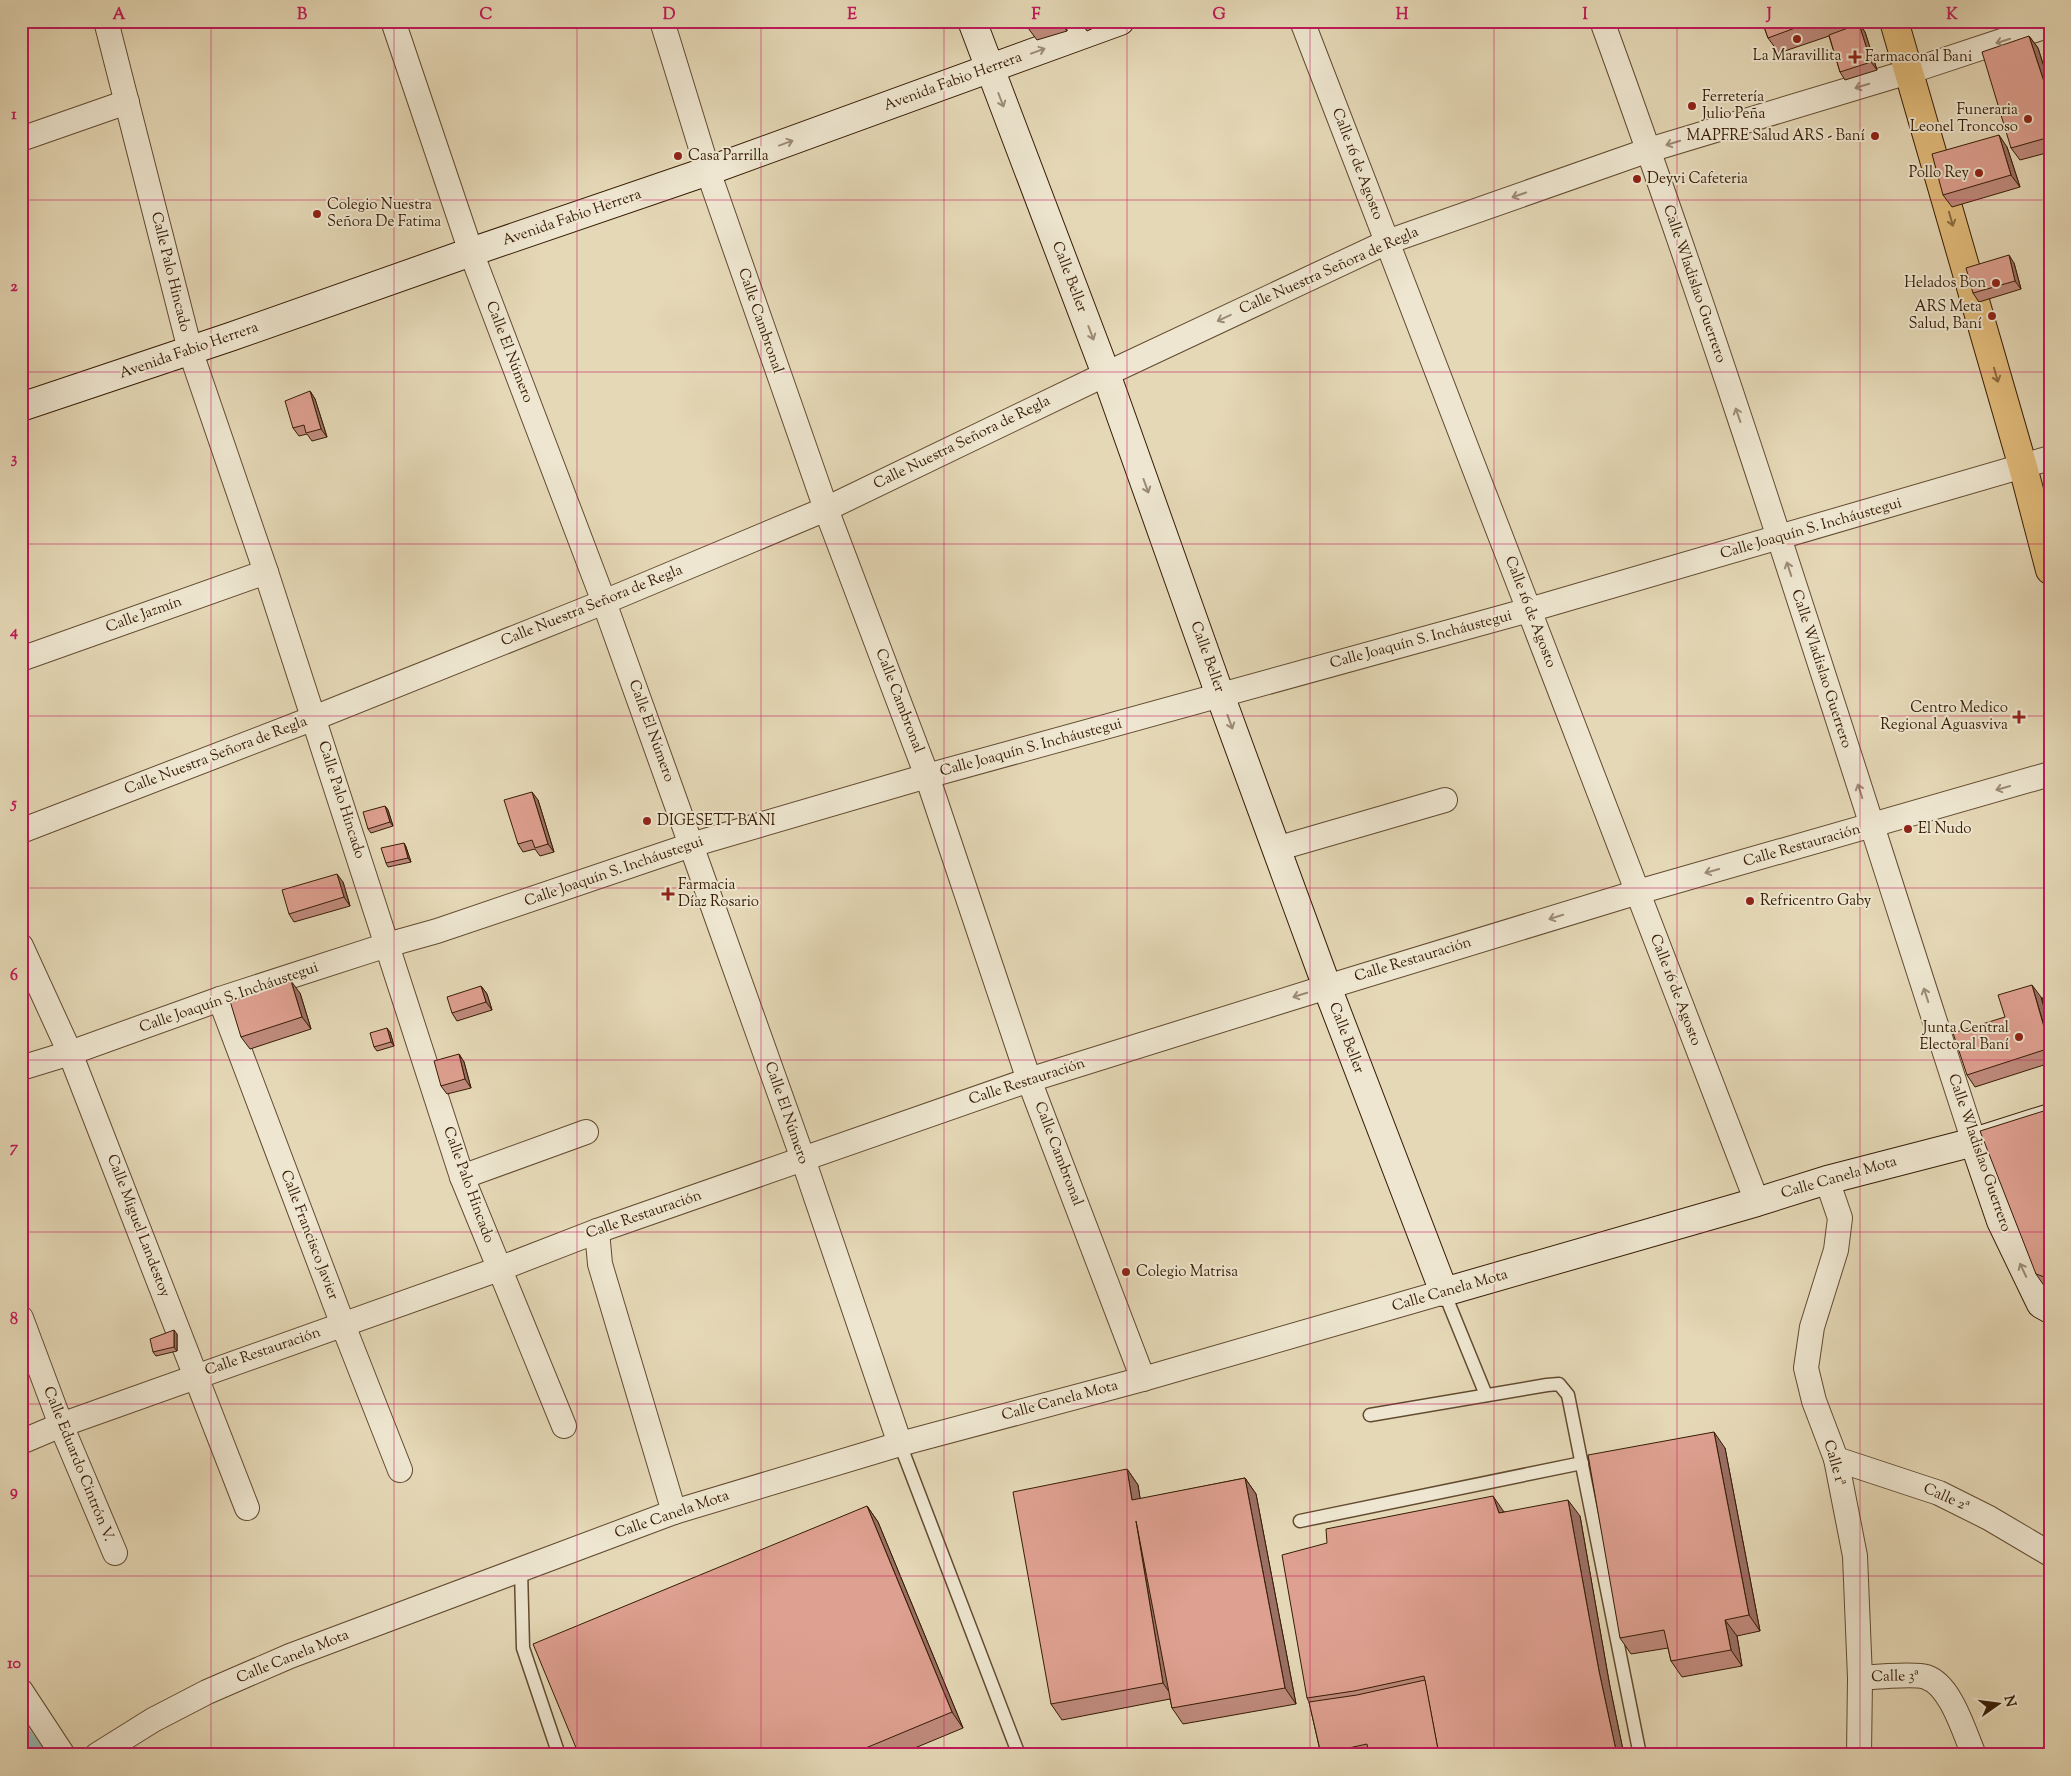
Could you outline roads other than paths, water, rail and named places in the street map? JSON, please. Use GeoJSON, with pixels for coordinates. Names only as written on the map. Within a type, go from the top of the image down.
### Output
{"type":"FeatureCollection","features":[{"type":"Feature","properties":{"kind":"main road","name":"Calle Beller"},"geometry":{"type":"LineString","coordinates":[[972,21],[1106,374],[1220,695],[1327,987],[1444,1292]]}},
{"type":"Feature","properties":{"kind":"main road","name":"Avenida Fabio Herrera"},"geometry":{"type":"LineString","coordinates":[[21,408],[708,171],[1120,21]]}},
{"type":"Feature","properties":{"kind":"main road"},"geometry":{"type":"LineString","coordinates":[[1894,21],[2023,467],[2050,570]]}},
{"type":"Feature","properties":{"kind":"main road","name":"Calle Canela Mota"},"geometry":{"type":"LineString","coordinates":[[1444,1292],[1827,1180],[1974,1142],[2050,1118]]}},
{"type":"Feature","properties":{"kind":"main road","name":"Calle Wladislao Guerrero"},"geometry":{"type":"LineString","coordinates":[[1974,1142],[2001,1221],[2041,1304],[2050,1309]]}},
{"type":"Feature","properties":{"kind":"street","name":"Calle Palo Hincado"},"geometry":{"type":"LineString","coordinates":[[106,21],[190,350],[266,572],[462,1177],[564,1426]]}},
{"type":"Feature","properties":{"kind":"street","name":"Calle El Número"},"geometry":{"type":"LineString","coordinates":[[393,21],[470,252],[604,602],[803,1160],[900,1444]]}},
{"type":"Feature","properties":{"kind":"street","name":"Calle Cambronal"},"geometry":{"type":"LineString","coordinates":[[662,21],[708,171],[826,510],[927,776],[1030,1080],[1143,1379]]}},
{"type":"Feature","properties":{"kind":"street","name":"Calle 16 de Agosto"},"geometry":{"type":"LineString","coordinates":[[1302,21],[1757,1202]]}},
{"type":"Feature","properties":{"kind":"street","name":"Calle Wladislao Guerrero"},"geometry":{"type":"LineString","coordinates":[[1602,21],[1649,150],[1779,539],[1974,1142]]}},
{"type":"Feature","properties":{"kind":"street","name":"Calle Nuestra Señora de Regla"},"geometry":{"type":"LineString","coordinates":[[21,831],[314,718],[604,602],[826,510],[1106,374],[1387,242],[1649,150],[1908,72],[2050,25]]}},
{"type":"Feature","properties":{"kind":"street"},"geometry":{"type":"LineString","coordinates":[[21,138],[127,102]]}},
{"type":"Feature","properties":{"kind":"street","name":"Calle Joaquín S. Incháustegui"},"geometry":{"type":"LineString","coordinates":[[21,1068],[70,1053],[220,999],[387,945],[437,931],[691,845],[927,776],[1530,610],[1779,539],[2050,458]]}},
{"type":"Feature","properties":{"kind":"street","name":"Calle Jazmín"},"geometry":{"type":"LineString","coordinates":[[21,659],[266,572]]}},
{"type":"Feature","properties":{"kind":"street","name":"Calle Restauración"},"geometry":{"type":"LineString","coordinates":[[21,1442],[61,1425],[499,1269],[597,1231],[1030,1080],[1638,892],[2050,774]]}},
{"type":"Feature","properties":{"kind":"street"},"geometry":{"type":"LineString","coordinates":[[1276,849],[1445,800]]}},
{"type":"Feature","properties":{"kind":"street","name":"Calle Miguel Landestoy"},"geometry":{"type":"LineString","coordinates":[[21,946],[70,1053],[246,1508]]}},
{"type":"Feature","properties":{"kind":"street","name":"Calle Francisco Javier"},"geometry":{"type":"LineString","coordinates":[[220,999],[400,1470]]}},
{"type":"Feature","properties":{"kind":"street"},"geometry":{"type":"LineString","coordinates":[[462,1177],[586,1132]]}},
{"type":"Feature","properties":{"kind":"street","name":"Calle 1ª"},"geometry":{"type":"LineString","coordinates":[[1827,1180],[1840,1218],[1836,1250],[1812,1327],[1806,1368],[1814,1401],[1836,1459],[1855,1556],[1860,1678],[1859,1755]]}},
{"type":"Feature","properties":{"kind":"street"},"geometry":{"type":"LineString","coordinates":[[597,1231],[600,1264],[674,1512]]}},
{"type":"Feature","properties":{"kind":"street","name":"Calle Canela Mota"},"geometry":{"type":"LineString","coordinates":[[97,1755],[153,1720],[207,1692],[290,1656],[674,1512],[900,1444],[1143,1379],[1444,1292]]}},
{"type":"Feature","properties":{"kind":"street","name":"Calle Eduardo Cintrón V."},"geometry":{"type":"LineString","coordinates":[[21,1318],[61,1425],[114,1553]]}},
{"type":"Feature","properties":{"kind":"street","name":"Calle 2ª"},"geometry":{"type":"LineString","coordinates":[[1836,1459],[1939,1493],[1990,1518],[2050,1554]]}},
{"type":"Feature","properties":{"kind":"street","name":"Calle 3ª"},"geometry":{"type":"LineString","coordinates":[[1860,1678],[1925,1676],[1938,1683],[1948,1696],[1974,1755]]}},
{"type":"Feature","properties":{"kind":"street"},"geometry":{"type":"LineString","coordinates":[[21,1691],[63,1755]]}},
{"type":"Feature","properties":{"kind":"lane"},"geometry":{"type":"LineString","coordinates":[[1444,1292],[1486,1395]]}},
{"type":"Feature","properties":{"kind":"lane"},"geometry":{"type":"LineString","coordinates":[[1370,1415],[1547,1384],[1558,1384],[1568,1396],[1640,1755]]}},
{"type":"Feature","properties":{"kind":"lane"},"geometry":{"type":"LineString","coordinates":[[900,1444],[1019,1755]]}},
{"type":"Feature","properties":{"kind":"lane"},"geometry":{"type":"LineString","coordinates":[[1300,1521],[1582,1463]]}},
{"type":"Feature","properties":{"kind":"lane"},"geometry":{"type":"LineString","coordinates":[[521,1570],[523,1648],[559,1755]]}},
{"type":"Feature","properties":{"kind":"waterway"},"geometry":{"type":"LineString","coordinates":[[21,1736],[35,1755]]}},
{"type":"Feature","properties":{"kind":"place","name":"La Maravillita"},"geometry":{"type":"Point","coordinates":[1797,39]}},
{"type":"Feature","properties":{"kind":"place","name":"Farmaconal Bani"},"geometry":{"type":"Point","coordinates":[1855,57]}},
{"type":"Feature","properties":{"kind":"place","name":"Ferretería Julio Peña"},"geometry":{"type":"Point","coordinates":[1692,106]}},
{"type":"Feature","properties":{"kind":"place","name":"Funeraria Leonel Troncoso"},"geometry":{"type":"Point","coordinates":[2028,119]}},
{"type":"Feature","properties":{"kind":"place","name":"MAPFRE Salud ARS - Baní"},"geometry":{"type":"Point","coordinates":[1875,136]}},
{"type":"Feature","properties":{"kind":"place","name":"Casa Parrilla"},"geometry":{"type":"Point","coordinates":[678,156]}},
{"type":"Feature","properties":{"kind":"place","name":"Pollo Rey"},"geometry":{"type":"Point","coordinates":[1979,173]}},
{"type":"Feature","properties":{"kind":"place","name":"Deyvi Cafeteria"},"geometry":{"type":"Point","coordinates":[1637,179]}},
{"type":"Feature","properties":{"kind":"place","name":"Colegio Nuestra Señora De Fatima"},"geometry":{"type":"Point","coordinates":[317,214]}},
{"type":"Feature","properties":{"kind":"place","name":"Helados Bon"},"geometry":{"type":"Point","coordinates":[1996,283]}},
{"type":"Feature","properties":{"kind":"place","name":"ARS Meta Salud, Baní"},"geometry":{"type":"Point","coordinates":[1992,316]}},
{"type":"Feature","properties":{"kind":"place","name":"Centro Medico Regional Aguasviva"},"geometry":{"type":"Point","coordinates":[2019,717]}},
{"type":"Feature","properties":{"kind":"place","name":"DIGESETT BANI"},"geometry":{"type":"Point","coordinates":[647,821]}},
{"type":"Feature","properties":{"kind":"place","name":"El Nudo"},"geometry":{"type":"Point","coordinates":[1908,829]}},
{"type":"Feature","properties":{"kind":"place","name":"Farmacia Díaz Rosario"},"geometry":{"type":"Point","coordinates":[668,894]}},
{"type":"Feature","properties":{"kind":"place","name":"Refricentro Gaby"},"geometry":{"type":"Point","coordinates":[1750,901]}},
{"type":"Feature","properties":{"kind":"place","name":"Junta Central Electoral Baní"},"geometry":{"type":"Point","coordinates":[2019,1037]}},
{"type":"Feature","properties":{"kind":"place","name":"Colegio Matrisa"},"geometry":{"type":"Point","coordinates":[1126,1272]}}]}
